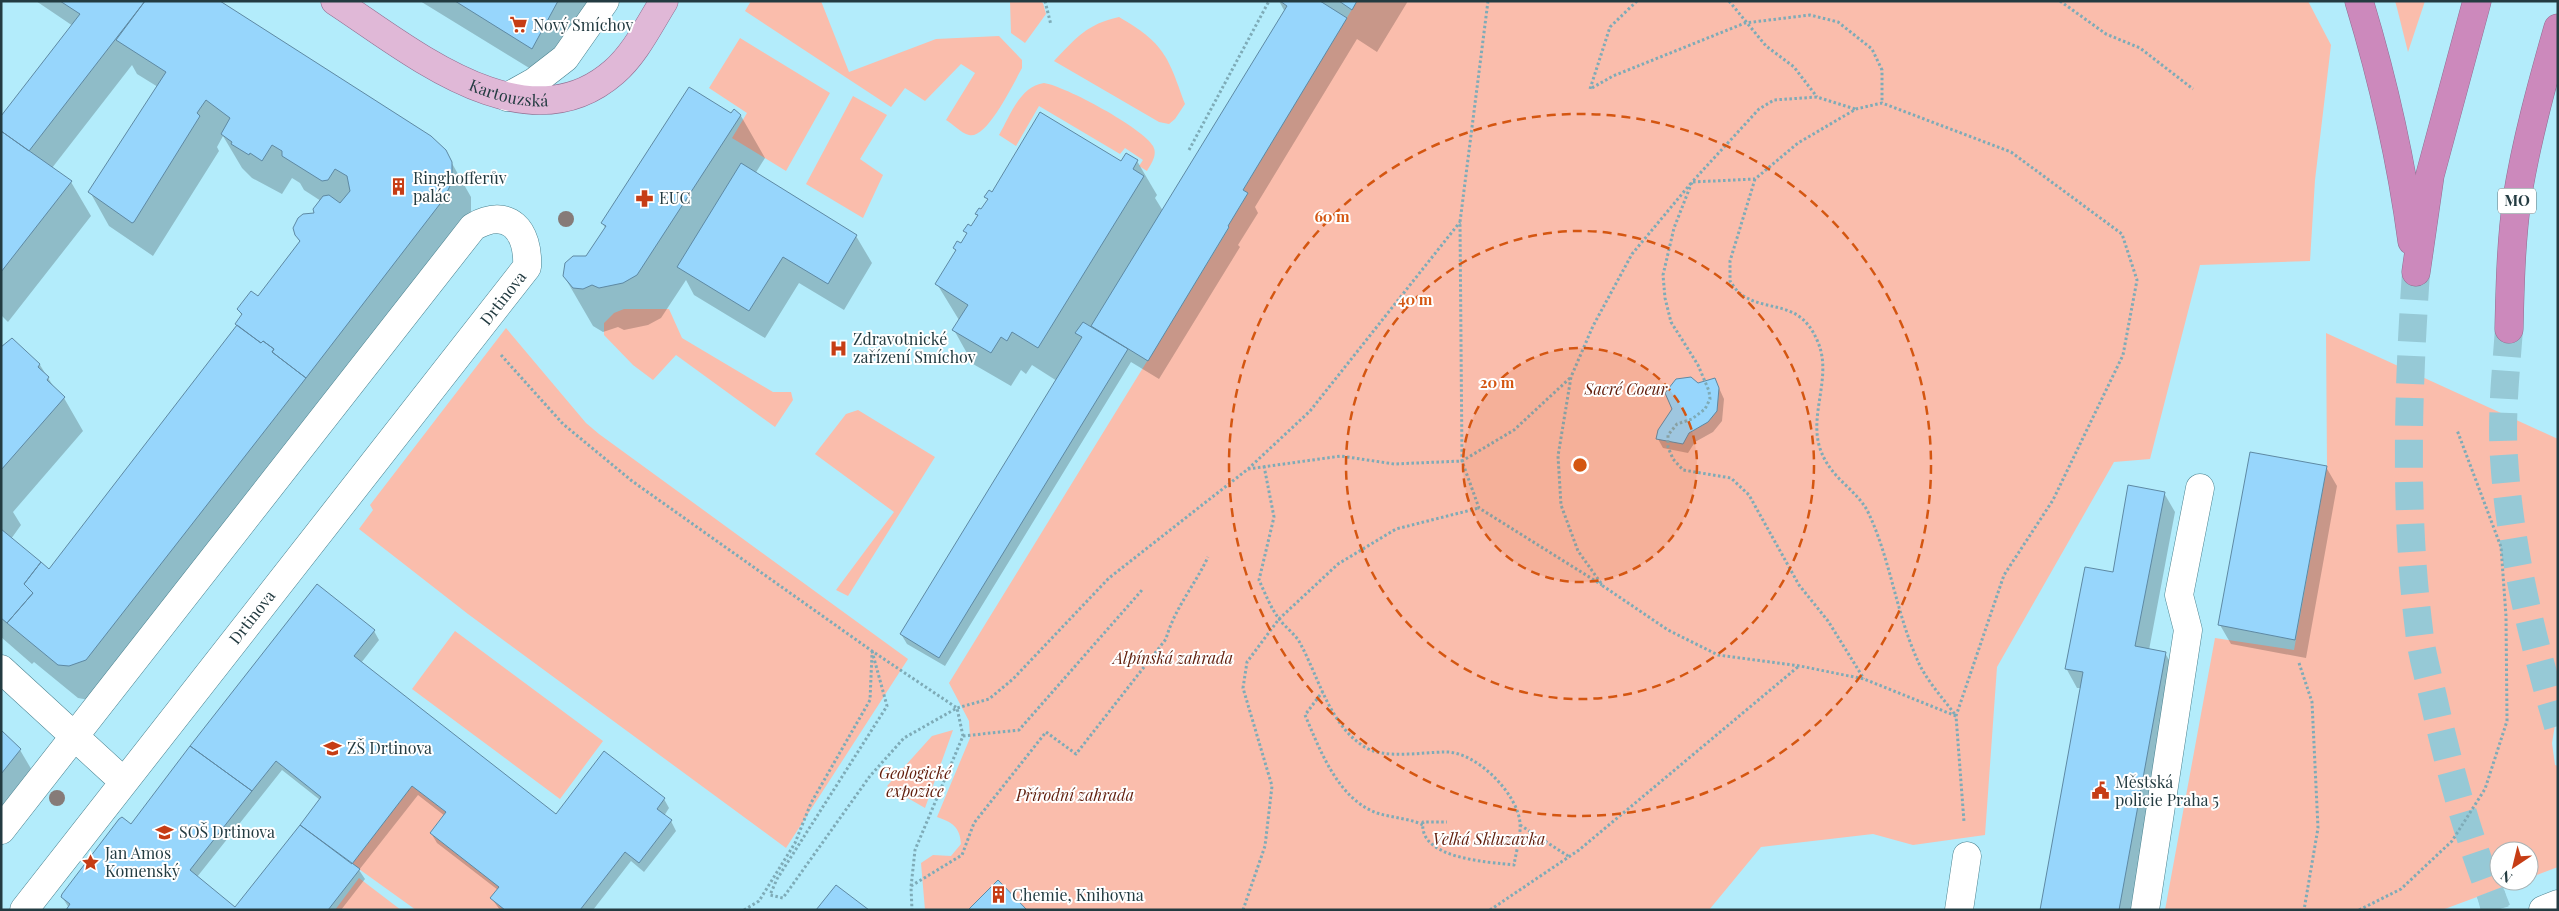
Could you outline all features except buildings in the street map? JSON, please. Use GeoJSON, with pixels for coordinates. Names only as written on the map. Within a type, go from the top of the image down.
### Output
{"type":"FeatureCollection","features":[{"type":"Feature","properties":{"kind":"highway"},"geometry":{"type":"LineString","coordinates":[[2359,1],[2379,66],[2395,132],[2416,272],[2430,175],[2461,52],[2477,1]]}},
{"type":"Feature","properties":{"kind":"highway","name":"MO"},"geometry":{"type":"LineString","coordinates":[[2508,329],[2511,258],[2517,199],[2544,76],[2558,28]]}},
{"type":"Feature","properties":{"kind":"main road","name":"Kartouzská"},"geometry":{"type":"LineString","coordinates":[[335,1],[446,72],[486,91],[507,97],[534,101],[554,100],[575,94],[595,85],[613,73],[629,56],[664,1]]}},
{"type":"Feature","properties":{"kind":"street"},"geometry":{"type":"LineString","coordinates":[[507,97],[534,82],[565,58],[605,1]]}},
{"type":"Feature","properties":{"kind":"street","name":"Drtinova"},"geometry":{"type":"LineString","coordinates":[[1,830],[473,227],[486,219],[501,219],[515,226],[525,239],[528,252],[527,267],[123,781],[24,910]]}},
{"type":"Feature","properties":{"kind":"street"},"geometry":{"type":"LineString","coordinates":[[2145,910],[2188,630],[2179,595],[2200,488]]}},
{"type":"Feature","properties":{"kind":"street"},"geometry":{"type":"LineString","coordinates":[[1,669],[123,781]]}},
{"type":"Feature","properties":{"kind":"street"},"geometry":{"type":"LineString","coordinates":[[1959,910],[1967,856]]}},
{"type":"Feature","properties":{"kind":"street"},"geometry":{"type":"LineString","coordinates":[[2543,910],[2558,904]]}},
{"type":"Feature","properties":{"kind":"path"},"geometry":{"type":"LineString","coordinates":[[1046,1],[1051,25]]}},
{"type":"Feature","properties":{"kind":"path"},"geometry":{"type":"LineString","coordinates":[[1189,150],[1269,1]]}},
{"type":"Feature","properties":{"kind":"path"},"geometry":{"type":"LineString","coordinates":[[1488,1],[1460,222],[1462,461],[1479,508],[1603,586],[1668,630],[1718,655],[1800,666],[1864,679],[1956,716]]}},
{"type":"Feature","properties":{"kind":"path"},"geometry":{"type":"LineString","coordinates":[[1637,1],[1610,27],[1590,89],[1613,76],[1745,23],[1810,15],[1838,22],[1872,49],[1882,70],[1882,102]]}},
{"type":"Feature","properties":{"kind":"path"},"geometry":{"type":"LineString","coordinates":[[1729,1],[1745,23],[1766,46],[1794,67],[1817,97]]}},
{"type":"Feature","properties":{"kind":"path"},"geometry":{"type":"LineString","coordinates":[[2060,1],[2106,34],[2140,48],[2193,89]]}},
{"type":"Feature","properties":{"kind":"path"},"geometry":{"type":"LineString","coordinates":[[1603,586],[1578,551],[1561,505],[1558,456],[1571,377],[1593,326],[1632,254],[1692,182],[1759,109],[1774,100],[1817,97],[1856,109]]}},
{"type":"Feature","properties":{"kind":"path"},"geometry":{"type":"LineString","coordinates":[[1956,716],[1917,660],[1867,509],[1838,479],[1822,454],[1816,434],[1823,362],[1817,340],[1804,320],[1783,308],[1757,302],[1741,295],[1730,281],[1730,262],[1755,179],[1798,143],[1856,109],[1882,102],[2011,152],[2122,234],[2137,280],[2123,355],[2052,500],[2004,575],[1956,716],[1967,856]]}},
{"type":"Feature","properties":{"kind":"path"},"geometry":{"type":"LineString","coordinates":[[1692,182],[1755,179]]}},
{"type":"Feature","properties":{"kind":"path"},"geometry":{"type":"LineString","coordinates":[[1692,182],[1674,228],[1663,275],[1665,298],[1671,322],[1684,346],[1698,365],[1710,399],[1705,409],[1692,419],[1677,424],[1668,435],[1668,447],[1673,459],[1683,470],[1731,478],[1749,494],[1800,585],[1828,621],[1864,679]]}},
{"type":"Feature","properties":{"kind":"path"},"geometry":{"type":"LineString","coordinates":[[872,651],[887,706],[777,879],[770,895],[783,898],[870,776],[904,738],[957,708],[989,699],[1013,679],[1108,578],[1248,469],[1310,411],[1460,222]]}},
{"type":"Feature","properties":{"kind":"path"},"geometry":{"type":"LineString","coordinates":[[495,348],[563,424],[632,480],[872,651],[957,708],[963,736],[914,850],[911,886],[912,910]]}},
{"type":"Feature","properties":{"kind":"path"},"geometry":{"type":"LineString","coordinates":[[1248,469],[1342,456],[1404,465],[1462,461],[1514,430],[1571,377]]}},
{"type":"Feature","properties":{"kind":"path"},"geometry":{"type":"LineString","coordinates":[[2359,910],[2401,889],[2452,841],[2485,789],[2507,721],[2506,616],[2501,547],[2457,430]]}},
{"type":"Feature","properties":{"kind":"path"},"geometry":{"type":"LineString","coordinates":[[1264,466],[1274,517],[1259,580],[1279,619],[1299,641],[1323,691],[1346,732],[1365,747],[1378,752],[1416,755],[1448,752],[1467,758],[1483,768],[1502,786],[1516,804],[1520,825],[1514,865],[1447,853],[1430,844],[1423,824]]}},
{"type":"Feature","properties":{"kind":"path"},"geometry":{"type":"LineString","coordinates":[[1243,910],[1264,846],[1272,786],[1243,688],[1247,662],[1279,619],[1338,564],[1396,529],[1479,508]]}},
{"type":"Feature","properties":{"kind":"path"},"geometry":{"type":"LineString","coordinates":[[911,886],[962,855],[974,823],[1046,732],[1076,754],[1166,639],[1171,621],[1196,582],[1208,558]]}},
{"type":"Feature","properties":{"kind":"path"},"geometry":{"type":"LineString","coordinates":[[963,736],[1019,730],[1142,590]]}},
{"type":"Feature","properties":{"kind":"path"},"geometry":{"type":"LineString","coordinates":[[744,910],[759,901],[794,843],[811,804],[870,700],[872,651]]}},
{"type":"Feature","properties":{"kind":"path"},"geometry":{"type":"LineString","coordinates":[[2299,663],[2312,702],[2318,828],[2304,910]]}},
{"type":"Feature","properties":{"kind":"path"},"geometry":{"type":"LineString","coordinates":[[1490,910],[1568,856],[1800,666]]}},
{"type":"Feature","properties":{"kind":"path"},"geometry":{"type":"LineString","coordinates":[[1323,691],[1305,715],[1330,772],[1356,800],[1376,812],[1423,824]]}},
{"type":"Feature","properties":{"kind":"path"},"geometry":{"type":"LineString","coordinates":[[1423,824],[1423,822],[1428,820],[1447,822]]}},
{"type":"Feature","properties":{"kind":"path"},"geometry":{"type":"LineString","coordinates":[[1520,825],[1568,856]]}},
{"type":"Feature","properties":{"kind":"green space"},"geometry":{"type":"Polygon","coordinates":[[[751,1],[821,1],[849,72],[936,39],[999,36],[1022,60],[1022,68],[992,120],[984,129],[976,134],[969,135],[946,120],[975,73],[961,64],[925,101],[905,88],[891,107],[745,11],[751,1]]]}},
{"type":"Feature","properties":{"kind":"green space"},"geometry":{"type":"Polygon","coordinates":[[[1010,1],[1040,1],[1043,3],[1046,14],[1025,43],[1011,33],[1010,1]]]}},
{"type":"Feature","properties":{"kind":"green space","name":"Sacré Coeur"},"geometry":{"type":"Polygon","coordinates":[[[1357,1],[2308,1],[2331,45],[2315,180],[2310,261],[2200,265],[2150,459],[2114,462],[1997,667],[1985,835],[1913,845],[1873,834],[1761,847],[1709,910],[1027,910],[998,880],[968,910],[925,910],[921,863],[933,855],[951,856],[961,844],[957,829],[947,821],[937,817],[970,738],[969,721],[949,683],[1229,228],[1228,226],[1248,193],[1243,190],[1357,1]]]}},
{"type":"Feature","properties":{"kind":"green space"},"geometry":{"type":"Polygon","coordinates":[[[2395,1],[2425,1],[2408,52],[2397,8],[2395,1]]]}},
{"type":"Feature","properties":{"kind":"green space"},"geometry":{"type":"Polygon","coordinates":[[[1119,17],[1155,43],[1169,62],[1185,104],[1175,119],[1169,124],[1159,122],[1054,61],[1090,28],[1119,17]]]}},
{"type":"Feature","properties":{"kind":"green space"},"geometry":{"type":"Polygon","coordinates":[[[740,38],[830,93],[786,171],[732,138],[747,113],[709,88],[740,38]]]}},
{"type":"Feature","properties":{"kind":"green space"},"geometry":{"type":"Polygon","coordinates":[[[1044,83],[1103,109],[1146,138],[1153,146],[1155,153],[1147,171],[1139,166],[1143,160],[1125,148],[1120,154],[1039,106],[1016,146],[999,135],[1022,96],[1036,85],[1044,83]]]}},
{"type":"Feature","properties":{"kind":"green space"},"geometry":{"type":"Polygon","coordinates":[[[853,96],[887,115],[860,159],[883,175],[863,218],[806,184],[853,96]]]}},
{"type":"Feature","properties":{"kind":"green space"},"geometry":{"type":"Polygon","coordinates":[[[624,309],[669,309],[682,338],[773,392],[791,392],[793,400],[775,427],[676,355],[653,380],[633,365],[604,335],[604,323],[614,313],[624,309]]]}},
{"type":"Feature","properties":{"kind":"green space"},"geometry":{"type":"Polygon","coordinates":[[[506,328],[586,423],[599,434],[908,659],[786,848],[468,614],[359,529],[373,510],[370,505],[506,328]]]}},
{"type":"Feature","properties":{"kind":"green space"},"geometry":{"type":"Polygon","coordinates":[[[2326,333],[2558,439],[2558,707],[2552,743],[2555,765],[2558,766],[2558,867],[2539,874],[2539,841],[2489,841],[2489,891],[2493,891],[2442,910],[2165,910],[2215,638],[2294,650],[2327,466],[2326,333]]]}},
{"type":"Feature","properties":{"kind":"green space"},"geometry":{"type":"Polygon","coordinates":[[[858,410],[935,457],[848,596],[836,590],[894,512],[815,454],[846,414],[858,410]]]}},
{"type":"Feature","properties":{"kind":"green space"},"geometry":{"type":"Polygon","coordinates":[[[455,631],[603,741],[560,799],[412,689],[455,631]]]}},
{"type":"Feature","properties":{"kind":"green space","name":"Geologické expozice"},"geometry":{"type":"Polygon","coordinates":[[[953,730],[925,808],[887,786],[932,736],[953,730]]]}},
{"type":"Feature","properties":{"kind":"green space"},"geometry":{"type":"Polygon","coordinates":[[[412,786],[446,812],[430,833],[499,887],[491,898],[505,910],[416,910],[352,864],[412,786]]]}},
{"type":"Feature","properties":{"kind":"green space"},"geometry":{"type":"Polygon","coordinates":[[[359,878],[401,910],[335,910],[359,878]]]}},
{"type":"Feature","properties":{"kind":"tunnel"},"geometry":{"type":"LineString","coordinates":[[2416,272],[2409,406],[2409,496],[2414,585],[2420,638],[2439,724],[2460,805],[2477,858],[2497,910]]}},
{"type":"Feature","properties":{"kind":"tunnel"},"geometry":{"type":"LineString","coordinates":[[2509,329],[2503,426],[2504,458],[2511,526],[2531,627],[2558,726]]}},
{"type":"Feature","properties":{"kind":"tunnel"},"geometry":{"type":"LineString","coordinates":[[2491,894],[2495,910]]}},
{"type":"Feature","properties":{"kind":"place","name":"Nový Smíchov"},"geometry":{"type":"Point","coordinates":[519,25]}},
{"type":"Feature","properties":{"kind":"place","name":"Ringhofferův palác"},"geometry":{"type":"Point","coordinates":[399,187]}},
{"type":"Feature","properties":{"kind":"place","name":"EUC"},"geometry":{"type":"Point","coordinates":[645,198]}},
{"type":"Feature","properties":{"kind":"place","name":"Zdravotnické zařízení Smíchov"},"geometry":{"type":"Point","coordinates":[839,348]}},
{"type":"Feature","properties":{"kind":"place","name":"ZŠ Drtinova"},"geometry":{"type":"Point","coordinates":[333,748]}},
{"type":"Feature","properties":{"kind":"place","name":"Městská policie Praha 5"},"geometry":{"type":"Point","coordinates":[2101,791]}},
{"type":"Feature","properties":{"kind":"place","name":"SOŠ Drtinova"},"geometry":{"type":"Point","coordinates":[165,832]}},
{"type":"Feature","properties":{"kind":"place","name":"Jan Amos Komenský"},"geometry":{"type":"Point","coordinates":[91,862]}},
{"type":"Feature","properties":{"kind":"place","name":"Chemie, Knihovna"},"geometry":{"type":"Point","coordinates":[998,895]}},
{"type":"Feature","properties":{"kind":"park label","name":"Alpínská zahrada"},"geometry":{"type":"Point","coordinates":[1173,658]}},
{"type":"Feature","properties":{"kind":"park label","name":"Přírodní zahrada"},"geometry":{"type":"Point","coordinates":[1075,795]}},
{"type":"Feature","properties":{"kind":"park label","name":"Velká Skluzavka"},"geometry":{"type":"Point","coordinates":[1489,839]}}]}
